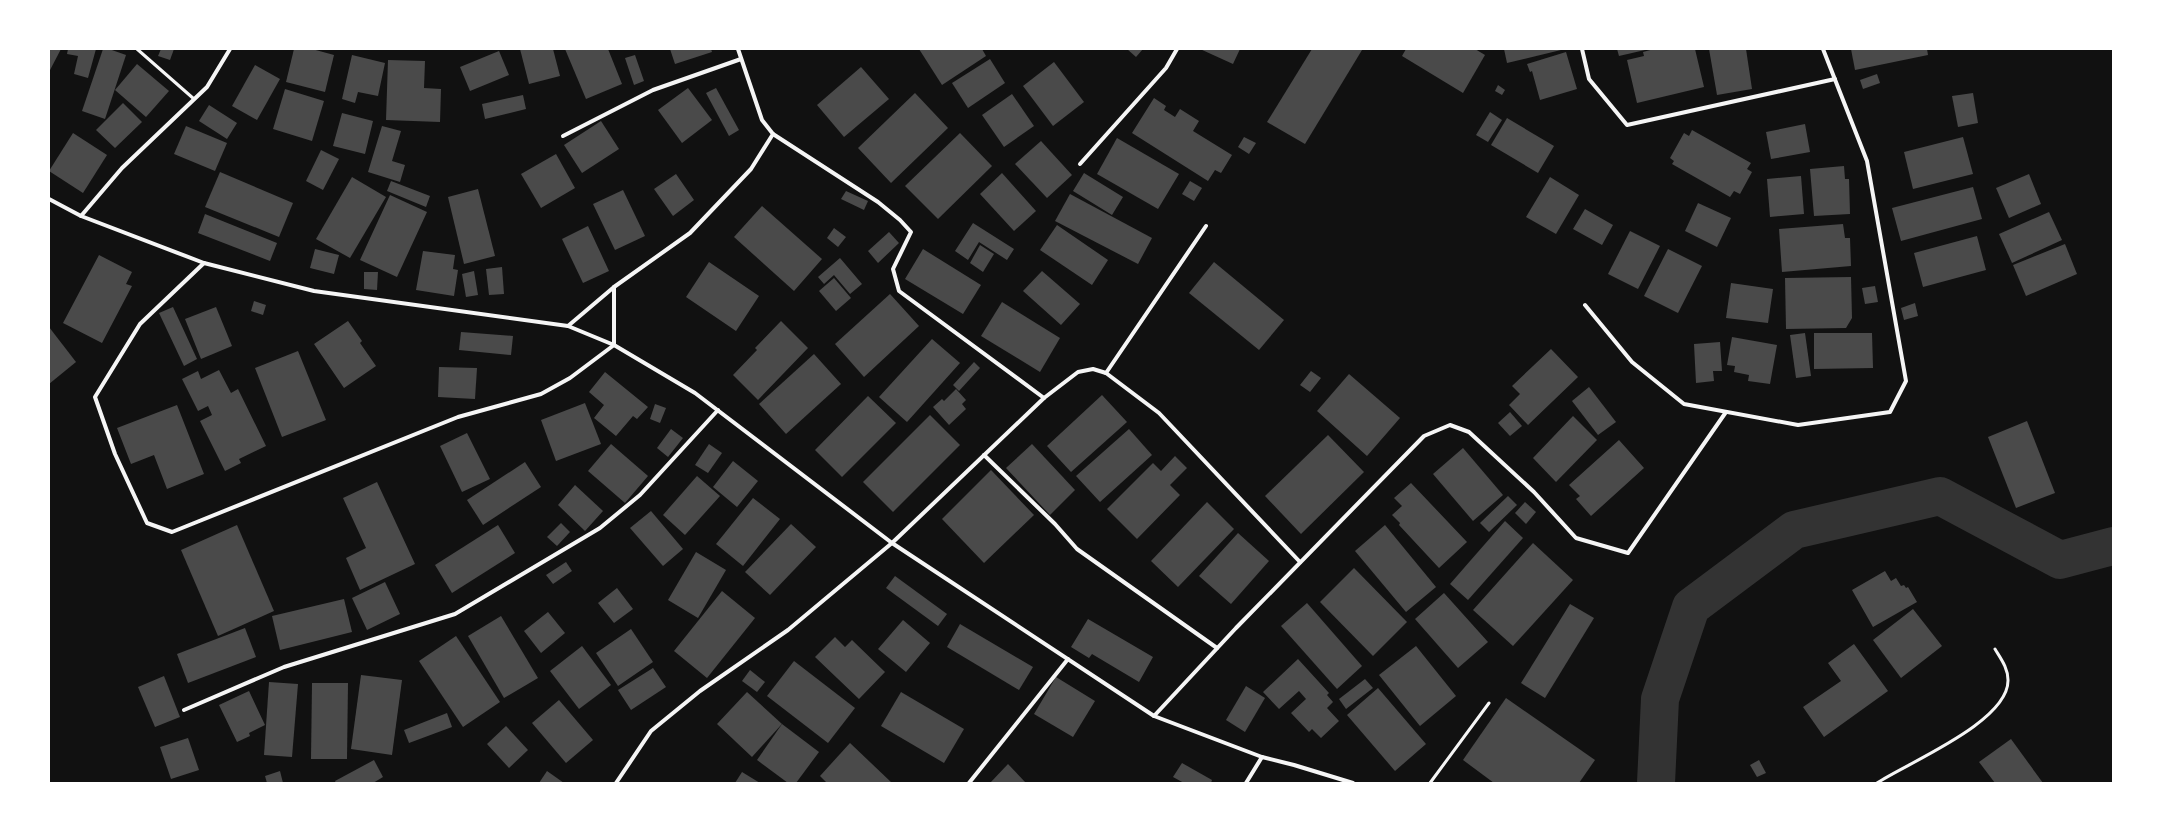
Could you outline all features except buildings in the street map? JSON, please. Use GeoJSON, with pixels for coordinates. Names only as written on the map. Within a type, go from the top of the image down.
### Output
{"type":"FeatureCollection","features":[{"type":"Feature","properties":{"kind":"street"},"geometry":{"type":"LineString","coordinates":[[81,216],[122,168],[207,87],[230,49]]}},
{"type":"Feature","properties":{"kind":"street"},"geometry":{"type":"LineString","coordinates":[[738,49],[762,120],[773,134],[878,202],[900,220],[911,232],[893,269],[898,291],[1044,398]]}},
{"type":"Feature","properties":{"kind":"street"},"geometry":{"type":"LineString","coordinates":[[1080,164],[1166,68],[1177,49]]}},
{"type":"Feature","properties":{"kind":"street"},"geometry":{"type":"LineString","coordinates":[[1582,49],[1589,79],[1627,125],[1835,79]]}},
{"type":"Feature","properties":{"kind":"street"},"geometry":{"type":"LineString","coordinates":[[1585,305],[1632,362],[1684,404],[1798,425],[1890,412],[1906,381],[1867,161],[1823,49]]}},
{"type":"Feature","properties":{"kind":"street"},"geometry":{"type":"LineString","coordinates":[[563,136],[653,90],[741,58]]}},
{"type":"Feature","properties":{"kind":"street"},"geometry":{"type":"LineString","coordinates":[[568,326],[614,287],[690,233],[751,168],[773,134]]}},
{"type":"Feature","properties":{"kind":"street"},"geometry":{"type":"LineString","coordinates":[[49,199],[81,216],[204,263],[314,291],[568,326],[614,345],[695,393],[892,543],[1154,716],[1262,757],[1353,783]]}},
{"type":"Feature","properties":{"kind":"street"},"geometry":{"type":"LineString","coordinates":[[1106,373],[1206,226]]}},
{"type":"Feature","properties":{"kind":"street"},"geometry":{"type":"LineString","coordinates":[[204,263],[140,324],[95,397],[115,454],[147,523],[172,532],[458,418],[540,394],[570,378],[614,345]]}},
{"type":"Feature","properties":{"kind":"street"},"geometry":{"type":"LineString","coordinates":[[614,287],[614,345]]}},
{"type":"Feature","properties":{"kind":"street"},"geometry":{"type":"LineString","coordinates":[[616,783],[651,731],[700,691],[788,630],[892,543],[1044,398],[1078,372],[1092,369],[1106,373],[1159,413],[1300,562]]}},
{"type":"Feature","properties":{"kind":"street"},"geometry":{"type":"LineString","coordinates":[[184,710],[284,666],[455,614],[600,528],[640,495],[718,410]]}},
{"type":"Feature","properties":{"kind":"street"},"geometry":{"type":"LineString","coordinates":[[1154,716],[1217,648],[1424,436],[1450,425],[1469,432],[1534,492],[1576,538],[1628,553],[1726,412]]}},
{"type":"Feature","properties":{"kind":"street"},"geometry":{"type":"LineString","coordinates":[[984,455],[1055,524],[1077,548],[1217,648]]}},
{"type":"Feature","properties":{"kind":"street"},"geometry":{"type":"LineString","coordinates":[[969,783],[1068,659]]}},
{"type":"Feature","properties":{"kind":"street"},"geometry":{"type":"LineString","coordinates":[[1246,783],[1262,757]]}},
{"type":"Feature","properties":{"kind":"lane"},"geometry":{"type":"LineString","coordinates":[[137,49],[194,100]]}},
{"type":"Feature","properties":{"kind":"lane"},"geometry":{"type":"LineString","coordinates":[[1877,783],[1956,740],[1977,724],[1998,704],[2007,690],[2008,681],[2007,671],[1995,649]]}},
{"type":"Feature","properties":{"kind":"lane"},"geometry":{"type":"LineString","coordinates":[[1430,783],[1489,704]]}},
{"type":"Feature","properties":{"kind":"waterway"},"geometry":{"type":"LineString","coordinates":[[1656,783],[1660,699],[1691,607],[1794,530],[1940,496],[2060,560],[2113,546]]}}]}
